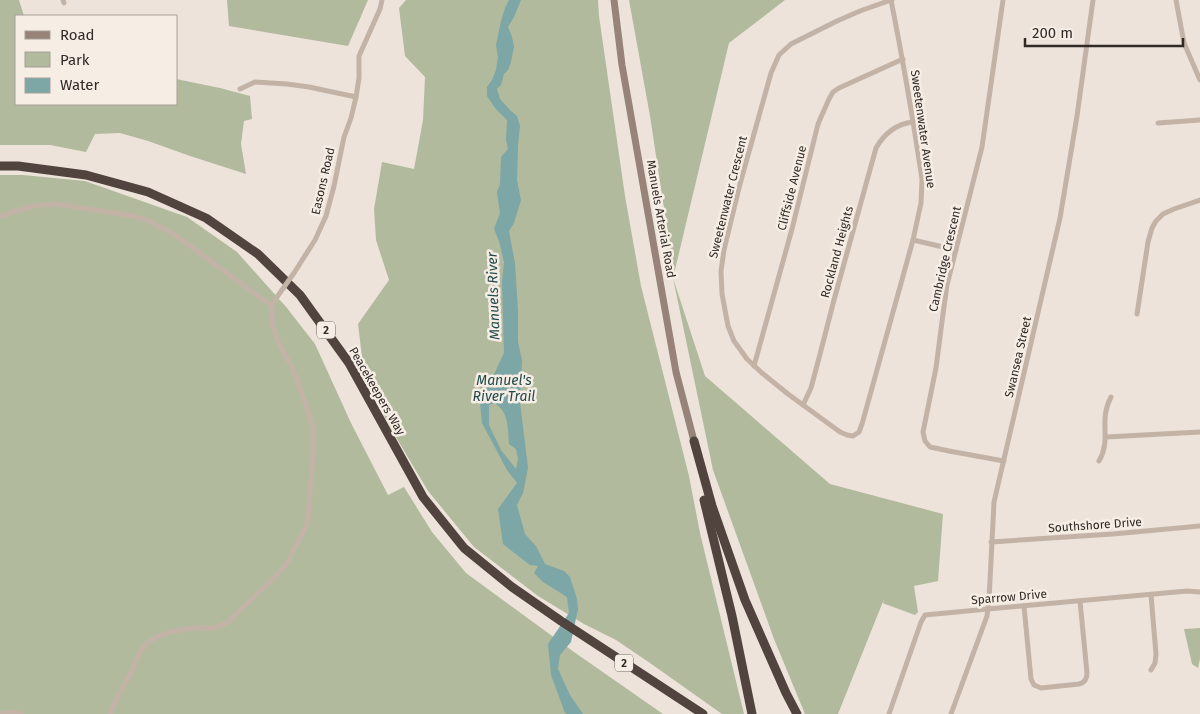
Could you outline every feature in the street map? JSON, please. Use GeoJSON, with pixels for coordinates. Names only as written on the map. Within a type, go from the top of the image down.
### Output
{"type":"FeatureCollection","features":[{"type":"Feature","properties":{"kind":"highway","name":"Peacekeepers Way"},"geometry":{"type":"LineString","coordinates":[[0,166],[18,166],[86,175],[148,192],[206,218],[258,254],[300,295],[349,363],[423,497],[464,548],[512,587],[667,692],[703,714]]}},
{"type":"Feature","properties":{"kind":"highway"},"geometry":{"type":"LineString","coordinates":[[694,441],[703,493],[732,616],[752,714]]}},
{"type":"Feature","properties":{"kind":"highway"},"geometry":{"type":"LineString","coordinates":[[694,441],[712,506],[745,600],[797,714]]}},
{"type":"Feature","properties":{"kind":"highway","name":"Peacekeepers Way"},"geometry":{"type":"LineString","coordinates":[[667,692],[695,714]]}},
{"type":"Feature","properties":{"kind":"main road","name":"Manuels Arterial Road"},"geometry":{"type":"LineString","coordinates":[[614,0],[625,80],[676,372],[694,441]]}},
{"type":"Feature","properties":{"kind":"street","name":"Easons Road"},"geometry":{"type":"LineString","coordinates":[[272,306],[316,240],[326,216],[344,137],[356,97],[359,78],[359,56],[380,9],[382,0]]}},
{"type":"Feature","properties":{"kind":"street","name":"Sweetenwater Avenue"},"geometry":{"type":"LineString","coordinates":[[891,0],[903,59],[922,186],[921,203],[907,261]]}},
{"type":"Feature","properties":{"kind":"street","name":"Sweetenwater Crescent"},"geometry":{"type":"LineString","coordinates":[[891,0],[860,11],[791,44],[779,54],[735,203],[724,250],[721,271],[723,301],[730,334],[738,348],[754,366],[834,428],[847,436],[853,436],[859,432],[862,424],[907,261]]}},
{"type":"Feature","properties":{"kind":"street","name":"Cambridge Crescent"},"geometry":{"type":"LineString","coordinates":[[1003,0],[982,147],[948,285],[936,368],[923,432],[930,446],[1004,461]]}},
{"type":"Feature","properties":{"kind":"street","name":"Swansea Street"},"geometry":{"type":"LineString","coordinates":[[951,714],[986,620],[994,502],[1060,218],[1077,116],[1093,0]]}},
{"type":"Feature","properties":{"kind":"street"},"geometry":{"type":"LineString","coordinates":[[1176,0],[1184,43],[1200,80]]}},
{"type":"Feature","properties":{"kind":"street","name":"Cliffside Avenue"},"geometry":{"type":"LineString","coordinates":[[754,366],[794,223],[818,124],[825,106],[833,92],[839,88],[903,59]]}},
{"type":"Feature","properties":{"kind":"street"},"geometry":{"type":"LineString","coordinates":[[240,90],[255,82],[278,83],[309,87],[356,97]]}},
{"type":"Feature","properties":{"kind":"street"},"geometry":{"type":"LineString","coordinates":[[1158,123],[1200,120]]}},
{"type":"Feature","properties":{"kind":"street","name":"Rockland Heights"},"geometry":{"type":"LineString","coordinates":[[803,405],[815,373],[876,148],[889,132],[905,123],[913,122]]}},
{"type":"Feature","properties":{"kind":"street"},"geometry":{"type":"LineString","coordinates":[[1137,314],[1148,242],[1152,228],[1163,214],[1174,208],[1200,200]]}},
{"type":"Feature","properties":{"kind":"street"},"geometry":{"type":"LineString","coordinates":[[0,217],[34,206],[56,204],[133,216],[147,220],[175,235],[272,306],[274,327],[285,356],[292,367],[313,428],[312,482],[306,528],[288,562],[228,622],[219,628],[176,630],[151,640],[143,648],[136,660],[130,675],[114,701],[110,714]]}},
{"type":"Feature","properties":{"kind":"street"},"geometry":{"type":"LineString","coordinates":[[913,240],[956,250]]}},
{"type":"Feature","properties":{"kind":"street"},"geometry":{"type":"LineString","coordinates":[[1099,462],[1104,450],[1106,437],[1104,415],[1111,397]]}},
{"type":"Feature","properties":{"kind":"street"},"geometry":{"type":"LineString","coordinates":[[1106,437],[1200,432]]}},
{"type":"Feature","properties":{"kind":"street","name":"Southshore Drive"},"geometry":{"type":"LineString","coordinates":[[992,542],[1200,526]]}},
{"type":"Feature","properties":{"kind":"street","name":"Sparrow Drive"},"geometry":{"type":"LineString","coordinates":[[889,714],[920,622],[927,614],[1187,591],[1200,592]]}},
{"type":"Feature","properties":{"kind":"street"},"geometry":{"type":"LineString","coordinates":[[1150,595],[1156,654],[1155,663],[1151,670]]}},
{"type":"Feature","properties":{"kind":"street"},"geometry":{"type":"LineString","coordinates":[[1024,606],[1031,679],[1034,685],[1041,688],[1079,684],[1086,678],[1080,601]]}},
{"type":"Feature","properties":{"kind":"street"},"geometry":{"type":"LineString","coordinates":[[0,714],[10,712],[21,714]]}},
{"type":"Feature","properties":{"kind":"green space"},"geometry":{"type":"Polygon","coordinates":[[[0,0],[19,0],[24,15],[15,15],[15,105],[178,105],[178,79],[250,96],[252,119],[244,121],[241,144],[246,174],[120,133],[95,134],[86,152],[50,145],[0,145],[0,0]]]}},
{"type":"Feature","properties":{"kind":"green space"},"geometry":{"type":"Polygon","coordinates":[[[227,0],[368,0],[348,46],[229,26],[227,0]]]}},
{"type":"Feature","properties":{"kind":"green space"},"geometry":{"type":"Polygon","coordinates":[[[406,0],[598,0],[625,196],[641,286],[689,476],[700,533],[744,714],[722,714],[616,640],[584,624],[538,596],[474,547],[428,491],[387,422],[363,365],[358,324],[389,280],[376,240],[374,209],[382,162],[414,169],[423,120],[425,77],[405,56],[399,8],[406,0]]]}},
{"type":"Feature","properties":{"kind":"green space"},"geometry":{"type":"Polygon","coordinates":[[[629,0],[785,0],[729,43],[674,274],[650,116],[629,0]]]}},
{"type":"Feature","properties":{"kind":"green space"},"geometry":{"type":"Polygon","coordinates":[[[0,175],[23,175],[85,181],[187,217],[237,252],[287,308],[315,344],[351,423],[388,495],[404,487],[432,532],[466,573],[663,714],[0,714],[0,175]]]}},
{"type":"Feature","properties":{"kind":"green space"},"geometry":{"type":"Polygon","coordinates":[[[673,278],[705,376],[830,484],[943,514],[938,581],[914,586],[918,612],[915,615],[883,603],[884,599],[838,714],[805,714],[774,639],[713,470],[673,278]]]}},
{"type":"Feature","properties":{"kind":"green space"},"geometry":{"type":"Polygon","coordinates":[[[1200,628],[1200,659],[1198,668],[1192,664],[1184,629],[1200,628]]]}},
{"type":"Feature","properties":{"kind":"water","name":"Manuel's River Trail"},"geometry":{"type":"Polygon","coordinates":[[[509,0],[521,0],[508,27],[514,47],[511,62],[504,74],[501,85],[497,89],[500,99],[517,116],[520,126],[517,180],[521,200],[514,223],[509,231],[515,263],[518,342],[522,360],[520,402],[528,468],[523,493],[517,505],[525,534],[536,546],[545,564],[564,571],[570,577],[577,599],[578,609],[571,642],[560,655],[558,669],[570,695],[583,714],[565,713],[551,675],[548,644],[569,613],[567,597],[543,582],[534,573],[538,566],[530,565],[503,544],[498,509],[517,483],[507,470],[482,423],[480,404],[504,353],[502,281],[504,262],[494,229],[500,213],[497,192],[500,184],[501,157],[508,149],[506,140],[507,120],[495,108],[487,96],[487,87],[496,70],[498,57],[496,45],[505,8],[509,0]],[[494,403],[489,405],[489,425],[501,450],[516,469],[518,459],[516,449],[509,444],[507,421],[499,406],[494,403]]]}},
{"type":"Feature","properties":{"kind":"water label","name":"Manuels River"},"geometry":{"type":"Point","coordinates":[493,296]}}]}
